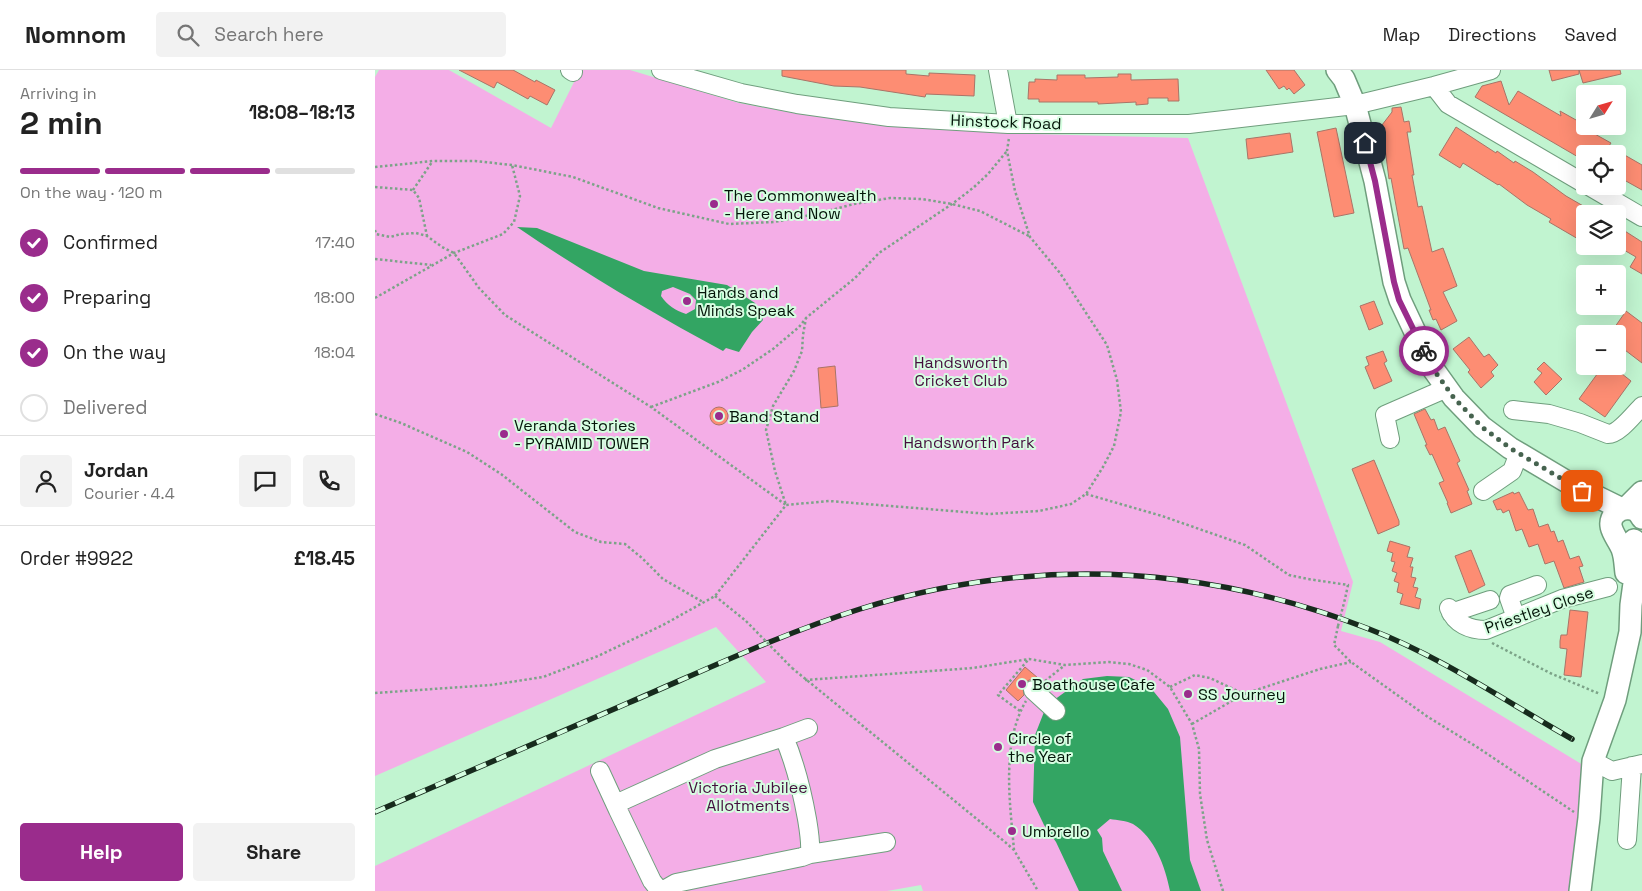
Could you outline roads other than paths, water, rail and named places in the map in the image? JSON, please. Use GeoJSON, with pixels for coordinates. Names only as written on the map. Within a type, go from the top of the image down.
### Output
{"type":"FeatureCollection","features":[{"type":"Feature","properties":{"kind":"main road"},"geometry":{"type":"LineString","coordinates":[[1337,70],[1355,105],[1375,181],[1399,300],[1431,366],[1454,398],[1482,427],[1519,453],[1582,491],[1629,526]]}},
{"type":"Feature","properties":{"kind":"main road"},"geometry":{"type":"LineString","coordinates":[[1579,891],[1589,818],[1593,761],[1615,700],[1630,632],[1631,606],[1637,569],[1629,526],[1642,492]]}},
{"type":"Feature","properties":{"kind":"street","name":"Hinstock Road"},"geometry":{"type":"LineString","coordinates":[[661,70],[741,93],[797,104],[889,117],[1008,124],[1189,124],[1355,105],[1491,70]]}},
{"type":"Feature","properties":{"kind":"street"},"geometry":{"type":"LineString","coordinates":[[997,70],[1008,124]]}},
{"type":"Feature","properties":{"kind":"street"},"geometry":{"type":"LineString","coordinates":[[1434,86],[1448,104],[1576,179]]}},
{"type":"Feature","properties":{"kind":"street"},"geometry":{"type":"LineString","coordinates":[[1604,195],[1642,217]]}},
{"type":"Feature","properties":{"kind":"street"},"geometry":{"type":"LineString","coordinates":[[1390,439],[1385,415],[1447,388]]}},
{"type":"Feature","properties":{"kind":"street"},"geometry":{"type":"LineString","coordinates":[[1513,410],[1549,414],[1613,434],[1642,406]]}},
{"type":"Feature","properties":{"kind":"street"},"geometry":{"type":"LineString","coordinates":[[1483,491],[1512,471],[1519,453]]}},
{"type":"Feature","properties":{"kind":"street"},"geometry":{"type":"LineString","coordinates":[[1516,618],[1509,598],[1510,595],[1537,585]]}},
{"type":"Feature","properties":{"kind":"street","name":"Priestley Close"},"geometry":{"type":"LineString","coordinates":[[1490,600],[1450,611],[1452,616],[1461,624],[1475,630],[1486,630],[1562,599],[1608,587]]}},
{"type":"Feature","properties":{"kind":"street"},"geometry":{"type":"LineString","coordinates":[[1033,690],[1056,712]]}},
{"type":"Feature","properties":{"kind":"street"},"geometry":{"type":"LineString","coordinates":[[618,810],[620,802],[715,759],[808,728]]}},
{"type":"Feature","properties":{"kind":"street"},"geometry":{"type":"LineString","coordinates":[[784,737],[790,750],[802,794],[811,854]]}},
{"type":"Feature","properties":{"kind":"street"},"geometry":{"type":"LineString","coordinates":[[1593,761],[1612,771],[1637,765],[1627,840]]}},
{"type":"Feature","properties":{"kind":"street"},"geometry":{"type":"LineString","coordinates":[[600,771],[652,882],[661,891],[676,884],[811,854],[886,842]]}},
{"type":"Feature","properties":{"kind":"railway"},"geometry":{"type":"LineString","coordinates":[[375,812],[743,653],[831,619],[860,609],[924,592],[989,581],[1053,575],[1116,575],[1180,580],[1243,591],[1306,607],[1396,640],[1473,680],[1572,739]]}},
{"type":"Feature","properties":{"kind":"place","name":"The Commonwealth - Here and Now"},"geometry":{"type":"Point","coordinates":[714,204]}},
{"type":"Feature","properties":{"kind":"place","name":"Hands and Minds Speak"},"geometry":{"type":"Point","coordinates":[687,301]}},
{"type":"Feature","properties":{"kind":"place","name":"Band Stand"},"geometry":{"type":"Point","coordinates":[719,416]}},
{"type":"Feature","properties":{"kind":"place","name":"Veranda Stories - PYRAMID TOWER"},"geometry":{"type":"Point","coordinates":[504,434]}},
{"type":"Feature","properties":{"kind":"place","name":"Boathouse Cafe"},"geometry":{"type":"Point","coordinates":[1022,684]}},
{"type":"Feature","properties":{"kind":"place","name":"SS Journey"},"geometry":{"type":"Point","coordinates":[1188,694]}},
{"type":"Feature","properties":{"kind":"place","name":"Circle of the Year"},"geometry":{"type":"Point","coordinates":[998,747]}},
{"type":"Feature","properties":{"kind":"place","name":"Umbrello"},"geometry":{"type":"Point","coordinates":[1012,831]}},
{"type":"Feature","properties":{"kind":"park label","name":"Handsworth Cricket Club"},"geometry":{"type":"Point","coordinates":[961,371]}},
{"type":"Feature","properties":{"kind":"park label","name":"Handsworth Park"},"geometry":{"type":"Point","coordinates":[969,442]}},
{"type":"Feature","properties":{"kind":"park label","name":"Victoria Jubilee Allotments"},"geometry":{"type":"Point","coordinates":[748,796]}}]}
